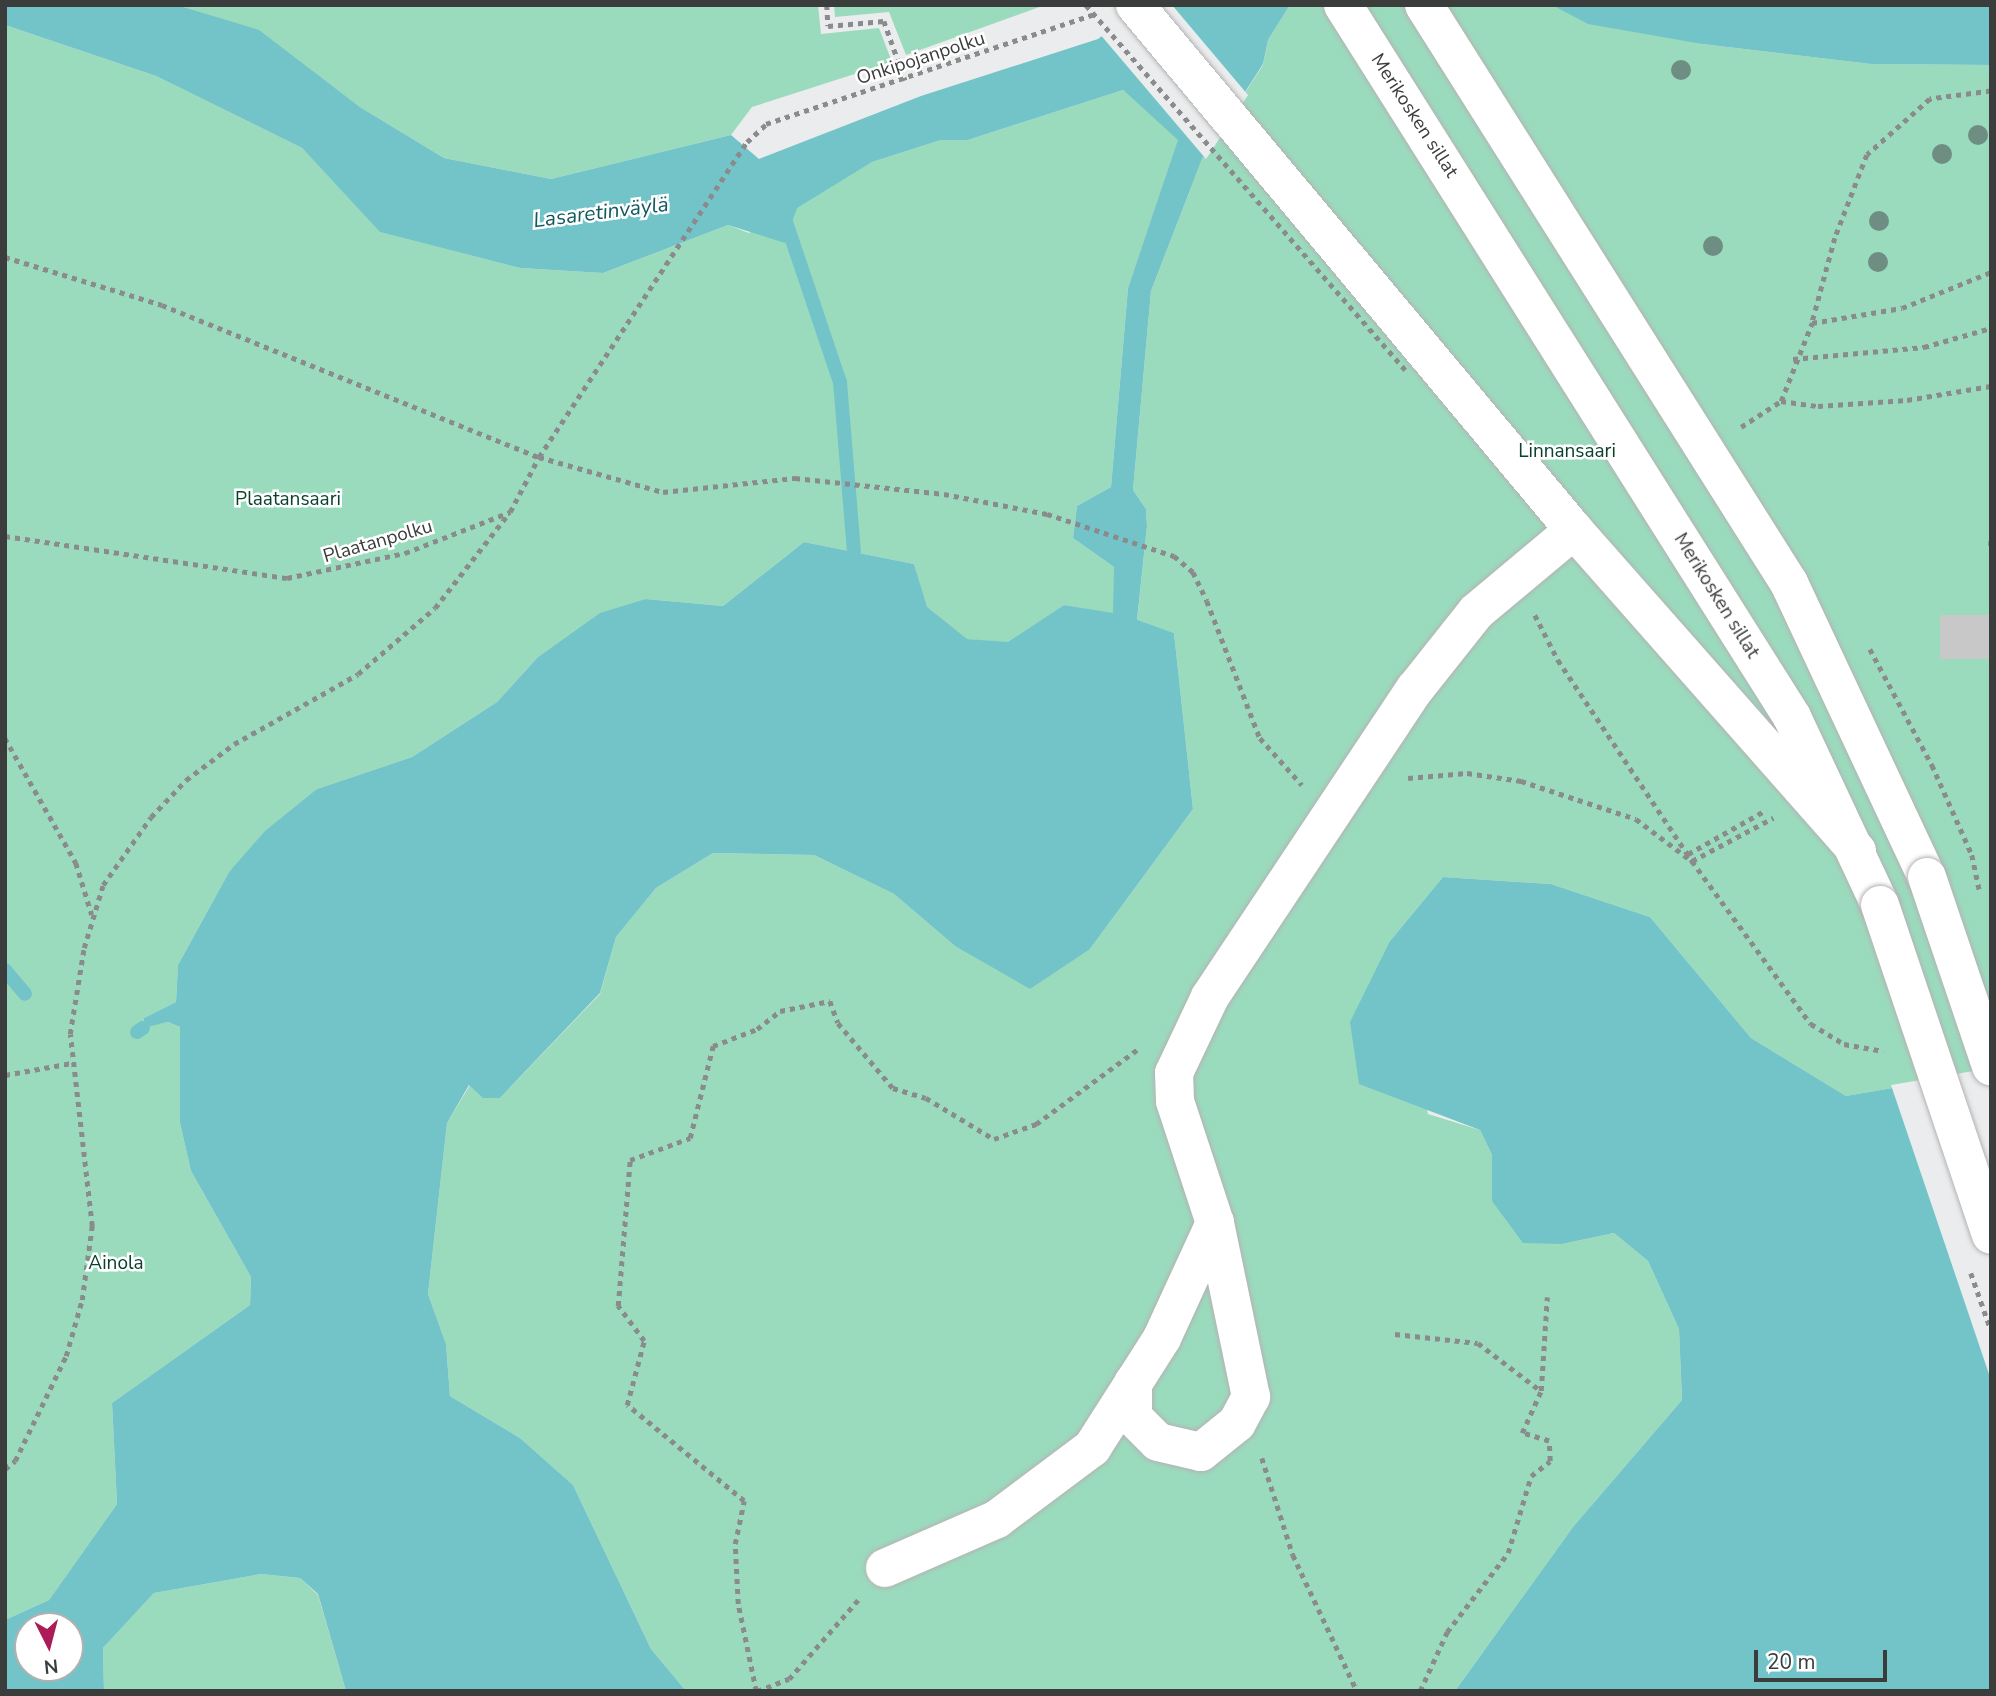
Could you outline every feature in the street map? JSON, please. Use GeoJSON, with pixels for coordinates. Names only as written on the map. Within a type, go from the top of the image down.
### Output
{"type":"FeatureCollection","features":[{"type":"Feature","properties":{"kind":"main road"},"geometry":{"type":"LineString","coordinates":[[1135,5],[1415,357],[1574,530],[1857,851]]}},
{"type":"Feature","properties":{"kind":"main road"},"geometry":{"type":"LineString","coordinates":[[1424,5],[1789,583],[1927,877],[1991,1066]]}},
{"type":"Feature","properties":{"kind":"main road","name":"Merikosken sillat"},"geometry":{"type":"LineString","coordinates":[[1350,15],[1792,717],[1880,905],[1991,1235]]}},
{"type":"Feature","properties":{"kind":"main road"},"geometry":{"type":"LineString","coordinates":[[1133,1384],[1133,1417],[1158,1442],[1201,1452],[1246,1408],[1251,1397],[1215,1223],[1175,1101],[1174,1073],[1199,1020],[1353,789],[1416,689],[1476,612],[1574,530]]}},
{"type":"Feature","properties":{"kind":"main road"},"geometry":{"type":"LineString","coordinates":[[885,1569],[997,1519],[1092,1448],[1162,1338],[1215,1223]]}},
{"type":"Feature","properties":{"kind":"path"},"geometry":{"type":"LineString","coordinates":[[827,5],[828,26],[884,21],[905,80]]}},
{"type":"Feature","properties":{"kind":"path"},"geometry":{"type":"LineString","coordinates":[[1086,5],[1415,357]]}},
{"type":"Feature","properties":{"kind":"path","name":"Onkipojanpolku"},"geometry":{"type":"LineString","coordinates":[[539,457],[667,270],[747,142],[766,124],[1087,18],[1106,5]]}},
{"type":"Feature","properties":{"kind":"path"},"geometry":{"type":"LineString","coordinates":[[1781,401],[1793,359],[1812,323],[1835,238],[1867,155],[1930,99],[1991,91]]}},
{"type":"Feature","properties":{"kind":"path"},"geometry":{"type":"LineString","coordinates":[[5,257],[162,305],[539,457],[663,492],[795,478],[944,494],[1047,514],[1174,556],[1193,572],[1260,738],[1286,774],[1315,794],[1468,772],[1521,781],[1636,819],[1692,861]]}},
{"type":"Feature","properties":{"kind":"path"},"geometry":{"type":"LineString","coordinates":[[1812,323],[1902,308],[1991,272]]}},
{"type":"Feature","properties":{"kind":"path"},"geometry":{"type":"LineString","coordinates":[[1793,359],[1924,347],[1991,328]]}},
{"type":"Feature","properties":{"kind":"path"},"geometry":{"type":"LineString","coordinates":[[1739,428],[1781,401],[1818,406],[1907,400],[1991,386]]}},
{"type":"Feature","properties":{"kind":"path"},"geometry":{"type":"LineString","coordinates":[[5,1469],[15,1461],[66,1356],[82,1300],[92,1226],[72,1063],[72,1001],[92,916],[125,852],[186,780],[234,744],[358,674],[435,608],[510,512],[539,457]]}},
{"type":"Feature","properties":{"kind":"path","name":"Plaatanpolku"},"geometry":{"type":"LineString","coordinates":[[5,536],[287,578],[405,553],[510,512]]}},
{"type":"Feature","properties":{"kind":"path"},"geometry":{"type":"LineString","coordinates":[[1991,541],[1991,546]]}},
{"type":"Feature","properties":{"kind":"path"},"geometry":{"type":"LineString","coordinates":[[1517,580],[1558,660],[1692,861],[1811,1024],[1844,1044],[1888,1051]]}},
{"type":"Feature","properties":{"kind":"path"},"geometry":{"type":"LineString","coordinates":[[5,738],[76,863],[92,916]]}},
{"type":"Feature","properties":{"kind":"path"},"geometry":{"type":"LineString","coordinates":[[1688,854],[1773,806]]}},
{"type":"Feature","properties":{"kind":"path"},"geometry":{"type":"LineString","coordinates":[[1692,861],[1781,814]]}},
{"type":"Feature","properties":{"kind":"path"},"geometry":{"type":"LineString","coordinates":[[885,1569],[789,1679],[756,1691],[738,1604],[735,1544],[744,1500],[627,1405],[644,1341],[618,1306],[630,1160],[690,1138],[713,1046],[757,1029],[780,1011],[830,1001],[838,1023],[893,1088],[926,1098],[994,1139],[1036,1124],[1121,1057],[1199,1020]]}},
{"type":"Feature","properties":{"kind":"path"},"geometry":{"type":"LineString","coordinates":[[5,1075],[72,1063]]}},
{"type":"Feature","properties":{"kind":"path"},"geometry":{"type":"LineString","coordinates":[[1419,1691],[1447,1632],[1508,1553],[1531,1476],[1550,1461],[1549,1440],[1522,1433],[1541,1391],[1548,1297]]}},
{"type":"Feature","properties":{"kind":"path"},"geometry":{"type":"LineString","coordinates":[[1395,1334],[1478,1343],[1541,1391]]}},
{"type":"Feature","properties":{"kind":"path"},"geometry":{"type":"LineString","coordinates":[[1246,1408],[1293,1555],[1357,1691]]}},
{"type":"Feature","properties":{"kind":"green space"},"geometry":{"type":"Polygon","coordinates":[[[177,5],[818,5],[821,34],[879,28],[892,62],[752,107],[731,135],[551,179],[444,158],[360,107],[259,31],[177,5]]]}},
{"type":"Feature","properties":{"kind":"green space"},"geometry":{"type":"Polygon","coordinates":[[[834,5],[1045,5],[906,55],[889,12],[835,17],[834,5]]]}},
{"type":"Feature","properties":{"kind":"green space","name":"Linnansaari"},"geometry":{"type":"Polygon","coordinates":[[[1290,5],[1552,5],[1702,44],[1871,64],[1991,65],[1991,1071],[1846,1096],[1751,1038],[1650,917],[1551,884],[1443,877],[1390,941],[1428,1114],[1480,1130],[1492,1155],[1492,1201],[1562,1244],[1614,1233],[1648,1261],[1679,1329],[1682,1400],[1573,1527],[1455,1691],[686,1691],[651,1649],[573,1485],[520,1438],[450,1396],[446,1344],[428,1294],[447,1123],[470,1085],[500,1098],[600,994],[616,937],[656,888],[713,853],[814,855],[894,894],[955,946],[1090,949],[1193,809],[1174,633],[1137,621],[1147,526],[1146,509],[1133,490],[1151,291],[1202,159],[1263,65],[1268,40],[1290,5]]]}},
{"type":"Feature","properties":{"kind":"green space","name":"Plaatansaari"},"geometry":{"type":"Polygon","coordinates":[[[5,25],[156,76],[302,148],[381,232],[520,268],[603,273],[728,225],[749,233],[872,162],[941,140],[968,140],[1123,90],[1179,140],[1128,288],[1111,487],[1077,506],[1073,538],[1114,567],[1114,614],[1064,605],[1008,643],[966,639],[926,607],[914,564],[804,542],[723,606],[646,599],[537,658],[497,702],[412,757],[317,789],[229,872],[178,965],[176,1002],[144,1018],[143,1027],[168,1022],[180,1027],[180,1123],[191,1171],[251,1277],[250,1305],[112,1403],[117,1504],[49,1600],[23,1612],[14,1612],[14,1616],[5,1620],[5,25]]]}},
{"type":"Feature","properties":{"kind":"green space"},"geometry":{"type":"Polygon","coordinates":[[[261,1574],[300,1578],[318,1595],[346,1691],[104,1691],[103,1648],[154,1593],[261,1574]]]}},
{"type":"Feature","properties":{"kind":"water","name":"Lasaretinväylä"},"geometry":{"type":"Polygon","coordinates":[[[5,5],[177,5],[259,30],[360,107],[444,158],[551,179],[731,135],[759,159],[921,96],[1098,39],[1143,5],[1290,5],[1268,40],[1263,64],[1202,159],[1151,291],[1133,490],[1146,509],[1147,526],[1137,620],[1174,633],[1193,809],[1090,949],[1030,989],[955,946],[894,894],[814,855],[713,853],[656,888],[616,937],[600,993],[500,1098],[483,1098],[469,1085],[447,1123],[428,1294],[446,1344],[450,1396],[520,1438],[573,1485],[651,1649],[686,1691],[346,1691],[318,1594],[300,1578],[261,1574],[154,1593],[103,1648],[104,1691],[5,1691],[5,1620],[14,1616],[14,1682],[84,1682],[84,1612],[23,1612],[49,1600],[117,1504],[112,1403],[250,1305],[251,1277],[191,1171],[180,1123],[180,1027],[168,1022],[143,1028],[144,1018],[176,1002],[178,965],[229,872],[265,831],[317,789],[412,757],[497,702],[537,658],[600,613],[646,599],[723,606],[804,542],[914,564],[927,607],[967,639],[1008,642],[1064,605],[1113,613],[1114,567],[1073,538],[1077,506],[1111,487],[1128,288],[1178,140],[1123,90],[968,140],[941,140],[872,162],[797,208],[785,243],[728,225],[603,273],[520,268],[380,232],[302,148],[156,76],[5,25],[5,5]]]}},
{"type":"Feature","properties":{"kind":"water"},"geometry":{"type":"Polygon","coordinates":[[[1552,5],[1991,5],[1991,65],[1871,64],[1702,44],[1588,24],[1552,5]]]}},
{"type":"Feature","properties":{"kind":"water"},"geometry":{"type":"Polygon","coordinates":[[[1443,877],[1551,884],[1650,917],[1751,1038],[1846,1096],[1991,1071],[1991,1691],[1455,1691],[1573,1527],[1682,1400],[1679,1329],[1648,1261],[1614,1233],[1562,1244],[1523,1243],[1492,1201],[1492,1155],[1480,1130],[1359,1084],[1350,1022],[1390,941],[1443,877]]]}},
{"type":"Feature","properties":{"kind":"pier"},"geometry":{"type":"Polygon","coordinates":[[[1137,5],[1172,5],[1248,95],[1206,159],[1099,33],[1137,5]]]}},
{"type":"Feature","properties":{"kind":"pier"},"geometry":{"type":"Polygon","coordinates":[[[1991,1068],[1991,1380],[1891,1085],[1991,1068]]]}},
{"type":"Feature","properties":{"kind":"building"},"geometry":{"type":"Polygon","coordinates":[[[1940,615],[1991,615],[1991,659],[1940,659],[1940,615]]]}},
{"type":"Feature","properties":{"kind":"waterway"},"geometry":{"type":"LineString","coordinates":[[784,216],[840,382],[854,551]]}},
{"type":"Feature","properties":{"kind":"waterway"},"geometry":{"type":"LineString","coordinates":[[5,970],[25,994]]}},
{"type":"Feature","properties":{"kind":"waterway"},"geometry":{"type":"LineString","coordinates":[[137,1032],[143,1028]]}},
{"type":"Feature","properties":{"kind":"park label","name":"Ainola"},"geometry":{"type":"Point","coordinates":[116,1264]}}]}
